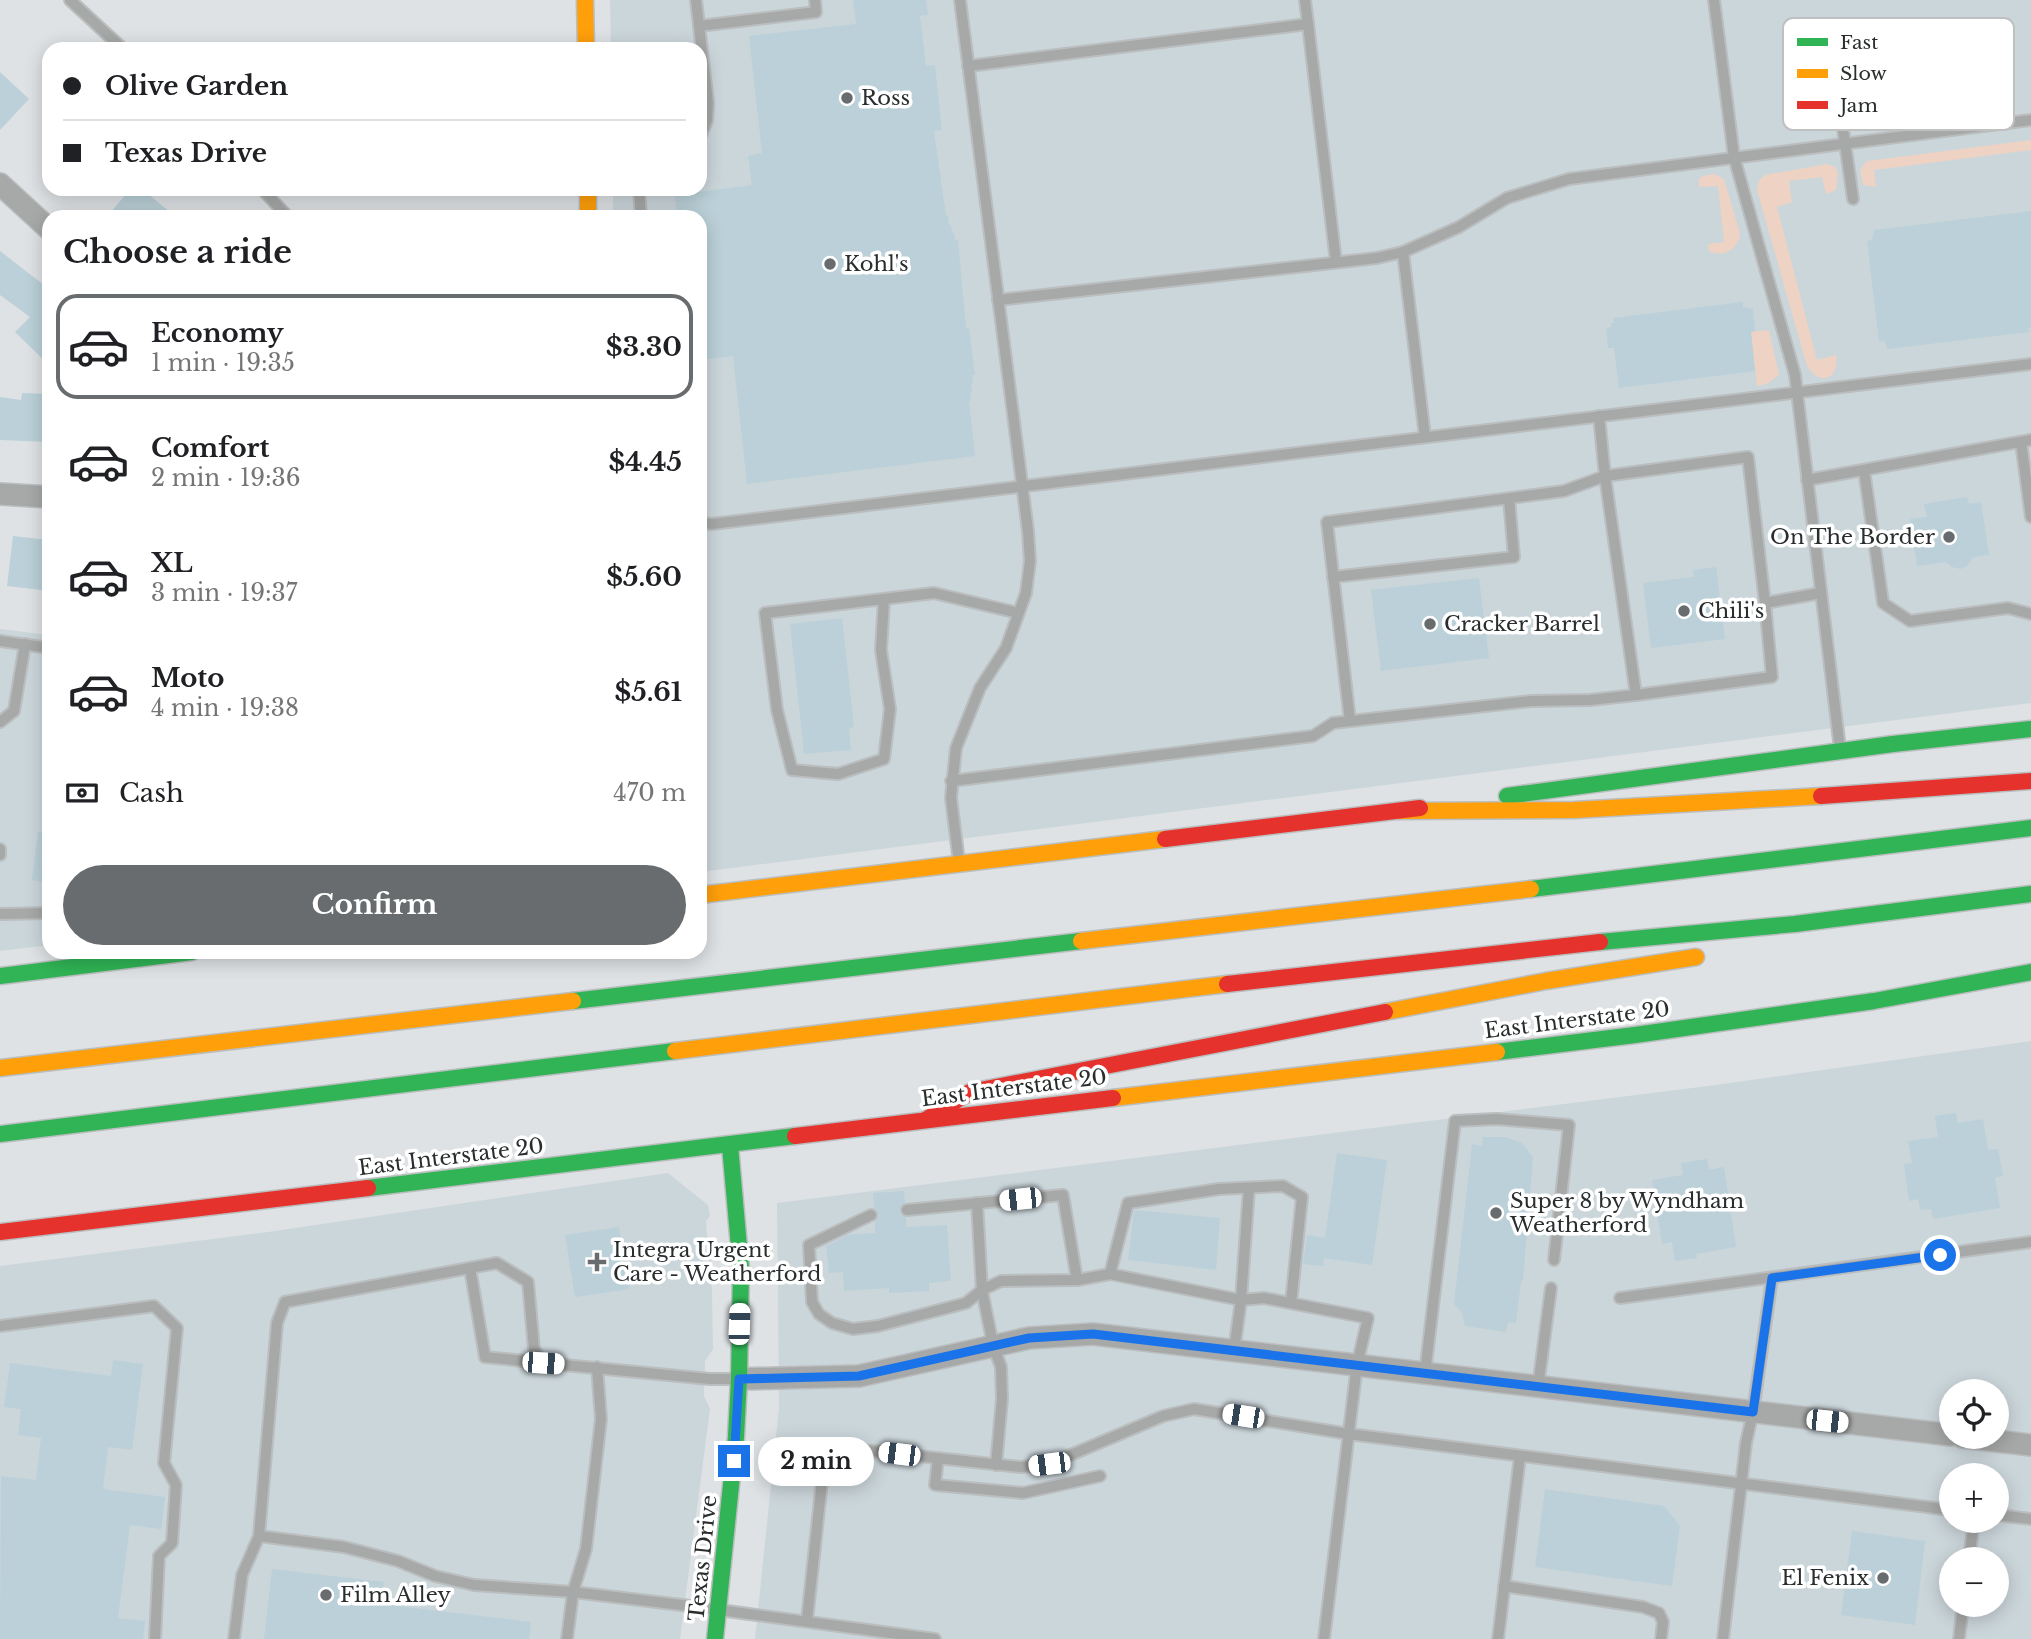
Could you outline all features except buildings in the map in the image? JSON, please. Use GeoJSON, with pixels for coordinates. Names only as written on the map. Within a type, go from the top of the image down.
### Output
{"type":"FeatureCollection","features":[{"type":"Feature","properties":{"kind":"main road"},"geometry":{"type":"LineString","coordinates":[[585,0],[586,42]]}},
{"type":"Feature","properties":{"kind":"main road"},"geometry":{"type":"LineString","coordinates":[[707,894],[1399,811],[1840,751],[2031,729]]}},
{"type":"Feature","properties":{"kind":"main road"},"geometry":{"type":"LineString","coordinates":[[1399,811],[1574,810],[1867,794],[2031,781]]}},
{"type":"Feature","properties":{"kind":"main road"},"geometry":{"type":"LineString","coordinates":[[0,1068],[2031,828]]}},
{"type":"Feature","properties":{"kind":"main road"},"geometry":{"type":"LineString","coordinates":[[0,1134],[1193,988],[1576,944],[1795,924],[2031,894]]}},
{"type":"Feature","properties":{"kind":"main road"},"geometry":{"type":"LineString","coordinates":[[1753,944],[1795,924]]}},
{"type":"Feature","properties":{"kind":"main road"},"geometry":{"type":"LineString","coordinates":[[927,1119],[970,1092],[1546,981],[1716,953]]}},
{"type":"Feature","properties":{"kind":"main road"},"geometry":{"type":"LineString","coordinates":[[0,976],[135,959]]}},
{"type":"Feature","properties":{"kind":"main road","name":"East Interstate 20"},"geometry":{"type":"LineString","coordinates":[[0,1232],[1635,1035],[1874,1000],[2031,972]]}},
{"type":"Feature","properties":{"kind":"main road","name":"Texas Drive"},"geometry":{"type":"LineString","coordinates":[[715,1639],[736,1437],[739,1379],[741,1269],[730,1146]]}},
{"type":"Feature","properties":{"kind":"street"},"geometry":{"type":"LineString","coordinates":[[0,184],[42,223]]}},
{"type":"Feature","properties":{"kind":"street"},"geometry":{"type":"LineString","coordinates":[[0,494],[42,497]]}},
{"type":"Feature","properties":{"kind":"street"},"geometry":{"type":"LineString","coordinates":[[739,1379],[859,1376],[1029,1338],[1093,1334],[1939,1435]]}},
{"type":"Feature","properties":{"kind":"street"},"geometry":{"type":"LineString","coordinates":[[2009,1442],[2031,1445]]}},
{"type":"Feature","properties":{"kind":"lane"},"geometry":{"type":"LineString","coordinates":[[69,0],[115,42]]}},
{"type":"Feature","properties":{"kind":"lane"},"geometry":{"type":"LineString","coordinates":[[696,0],[701,42]]}},
{"type":"Feature","properties":{"kind":"lane"},"geometry":{"type":"LineString","coordinates":[[699,26],[816,12],[815,0]]}},
{"type":"Feature","properties":{"kind":"lane"},"geometry":{"type":"LineString","coordinates":[[959,865],[952,822],[951,781],[956,748],[980,688],[1006,648],[1026,593],[1030,561],[960,0]]}},
{"type":"Feature","properties":{"kind":"lane"},"geometry":{"type":"LineString","coordinates":[[1305,0],[1336,262]]}},
{"type":"Feature","properties":{"kind":"lane"},"geometry":{"type":"LineString","coordinates":[[1714,0],[1734,157],[1795,375],[1840,751]]}},
{"type":"Feature","properties":{"kind":"lane"},"geometry":{"type":"LineString","coordinates":[[968,66],[1308,24]]}},
{"type":"Feature","properties":{"kind":"lane"},"geometry":{"type":"LineString","coordinates":[[707,94],[707,120]]}},
{"type":"Feature","properties":{"kind":"lane"},"geometry":{"type":"LineString","coordinates":[[1844,130],[1853,199]]}},
{"type":"Feature","properties":{"kind":"lane"},"geometry":{"type":"LineString","coordinates":[[999,300],[1377,258],[1402,252],[1459,228],[1507,198],[1548,184],[1591,175],[1951,130]]}},
{"type":"Feature","properties":{"kind":"lane"},"geometry":{"type":"LineString","coordinates":[[268,196],[282,210]]}},
{"type":"Feature","properties":{"kind":"lane"},"geometry":{"type":"LineString","coordinates":[[1402,252],[1425,438]]}},
{"type":"Feature","properties":{"kind":"lane"},"geometry":{"type":"LineString","coordinates":[[707,524],[2031,363]]}},
{"type":"Feature","properties":{"kind":"lane"},"geometry":{"type":"LineString","coordinates":[[1599,416],[1636,695]]}},
{"type":"Feature","properties":{"kind":"lane"},"geometry":{"type":"LineString","coordinates":[[1807,480],[2026,441],[2031,517]]}},
{"type":"Feature","properties":{"kind":"lane"},"geometry":{"type":"LineString","coordinates":[[951,781],[1313,736],[1333,723],[1531,701],[1590,700],[1772,677],[1748,457],[1605,476],[1564,491],[1327,522],[1350,721]]}},
{"type":"Feature","properties":{"kind":"lane"},"geometry":{"type":"LineString","coordinates":[[1864,470],[1883,603],[1910,621],[2008,608],[2031,614]]}},
{"type":"Feature","properties":{"kind":"lane"},"geometry":{"type":"LineString","coordinates":[[1334,577],[1514,557],[1509,499]]}},
{"type":"Feature","properties":{"kind":"lane"},"geometry":{"type":"LineString","coordinates":[[884,599],[881,649],[891,709],[884,759],[838,774],[792,770],[778,710],[765,613],[934,593],[1018,613]]}},
{"type":"Feature","properties":{"kind":"lane"},"geometry":{"type":"LineString","coordinates":[[1765,603],[1821,593]]}},
{"type":"Feature","properties":{"kind":"lane"},"geometry":{"type":"LineString","coordinates":[[0,641],[42,647]]}},
{"type":"Feature","properties":{"kind":"lane"},"geometry":{"type":"LineString","coordinates":[[0,722],[14,712],[25,644]]}},
{"type":"Feature","properties":{"kind":"lane"},"geometry":{"type":"LineString","coordinates":[[0,849],[0,855]]}},
{"type":"Feature","properties":{"kind":"lane"},"geometry":{"type":"LineString","coordinates":[[0,914],[42,913]]}},
{"type":"Feature","properties":{"kind":"lane"},"geometry":{"type":"LineString","coordinates":[[1425,1373],[1455,1121],[1496,1119],[1569,1125],[1554,1261]]}},
{"type":"Feature","properties":{"kind":"lane"},"geometry":{"type":"LineString","coordinates":[[1110,1274],[1128,1203],[1219,1189],[1283,1186],[1302,1197],[1291,1303]]}},
{"type":"Feature","properties":{"kind":"lane"},"geometry":{"type":"LineString","coordinates":[[1234,1351],[1241,1300],[1249,1188]]}},
{"type":"Feature","properties":{"kind":"lane"},"geometry":{"type":"LineString","coordinates":[[907,1210],[1063,1195],[1077,1280]]}},
{"type":"Feature","properties":{"kind":"lane"},"geometry":{"type":"LineString","coordinates":[[977,1203],[982,1290],[1002,1378],[996,1465]]}},
{"type":"Feature","properties":{"kind":"lane"},"geometry":{"type":"LineString","coordinates":[[871,1215],[809,1245],[812,1301],[819,1314],[832,1323],[853,1329],[878,1326],[966,1303],[982,1290],[1002,1281],[1077,1280],[1110,1274],[1241,1300],[1264,1298],[1368,1318],[1357,1365],[1324,1639]]}},
{"type":"Feature","properties":{"kind":"lane"},"geometry":{"type":"LineString","coordinates":[[1620,1298],[2031,1242]]}},
{"type":"Feature","properties":{"kind":"lane"},"geometry":{"type":"LineString","coordinates":[[234,1639],[242,1575],[259,1536],[277,1322],[285,1302],[497,1263],[528,1282],[534,1349],[543,1363]]}},
{"type":"Feature","properties":{"kind":"lane"},"geometry":{"type":"LineString","coordinates":[[470,1268],[485,1357],[710,1380],[739,1379]]}},
{"type":"Feature","properties":{"kind":"lane"},"geometry":{"type":"LineString","coordinates":[[1723,1639],[1746,1443],[1772,1278]]}},
{"type":"Feature","properties":{"kind":"lane"},"geometry":{"type":"LineString","coordinates":[[1538,1387],[1551,1288]]}},
{"type":"Feature","properties":{"kind":"lane"},"geometry":{"type":"LineString","coordinates":[[0,1326],[154,1306],[177,1328],[164,1462],[176,1485],[172,1543],[159,1556],[155,1639]]}},
{"type":"Feature","properties":{"kind":"lane"},"geometry":{"type":"LineString","coordinates":[[567,1639],[573,1592],[586,1549],[601,1419],[597,1367]]}},
{"type":"Feature","properties":{"kind":"lane"},"geometry":{"type":"LineString","coordinates":[[807,1620],[825,1453],[835,1447],[1021,1467],[1049,1464],[1163,1416],[1194,1409],[1349,1433],[1939,1509]]}},
{"type":"Feature","properties":{"kind":"lane"},"geometry":{"type":"LineString","coordinates":[[1498,1639],[1520,1455]]}},
{"type":"Feature","properties":{"kind":"lane"},"geometry":{"type":"LineString","coordinates":[[939,1458],[935,1485],[1023,1493],[1100,1476]]}},
{"type":"Feature","properties":{"kind":"lane"},"geometry":{"type":"LineString","coordinates":[[2009,1516],[2031,1519]]}},
{"type":"Feature","properties":{"kind":"lane"},"geometry":{"type":"LineString","coordinates":[[259,1536],[344,1547],[398,1561],[435,1576],[474,1585],[573,1592],[719,1609],[935,1639]]}},
{"type":"Feature","properties":{"kind":"lane"},"geometry":{"type":"LineString","coordinates":[[1504,1586],[1643,1606],[1659,1613],[1663,1622],[1661,1639]]}},
{"type":"Feature","properties":{"kind":"lane"},"geometry":{"type":"LineString","coordinates":[[1959,1639],[1962,1617]]}},
{"type":"Feature","properties":{"kind":"shaded area"},"geometry":{"type":"Polygon","coordinates":[[[610,0],[2031,0],[2031,703],[707,871],[707,210],[613,210],[613,196],[707,196],[707,42],[611,42],[610,0]]]}},
{"type":"Feature","properties":{"kind":"shaded area"},"geometry":{"type":"Polygon","coordinates":[[[2031,140],[2031,150],[1874,170],[1876,187],[1863,185],[1860,170],[1867,161],[2031,140]]]}},
{"type":"Feature","properties":{"kind":"shaded area"},"geometry":{"type":"Polygon","coordinates":[[[1827,164],[1835,167],[1838,172],[1836,190],[1826,194],[1822,177],[1789,181],[1792,202],[1777,207],[1817,360],[1836,355],[1835,370],[1832,375],[1823,378],[1812,373],[1807,366],[1757,190],[1759,181],[1765,175],[1827,164]]]}},
{"type":"Feature","properties":{"kind":"shaded area"},"geometry":{"type":"Polygon","coordinates":[[[1714,174],[1724,179],[1740,234],[1733,248],[1719,254],[1709,251],[1708,244],[1724,242],[1718,186],[1699,187],[1699,179],[1714,174]]]}},
{"type":"Feature","properties":{"kind":"shaded area"},"geometry":{"type":"Polygon","coordinates":[[[1769,330],[1779,375],[1767,384],[1757,386],[1751,332],[1769,330]]]}},
{"type":"Feature","properties":{"kind":"shaded area"},"geometry":{"type":"Polygon","coordinates":[[[0,629],[42,634],[42,946],[0,951],[0,629]]]}},
{"type":"Feature","properties":{"kind":"shaded area"},"geometry":{"type":"Polygon","coordinates":[[[2031,1041],[2031,1639],[755,1639],[779,1408],[777,1203],[1708,1086],[2031,1041]]]}},
{"type":"Feature","properties":{"kind":"shaded area"},"geometry":{"type":"Polygon","coordinates":[[[668,1173],[708,1205],[710,1216],[706,1221],[707,1236],[711,1239],[713,1349],[705,1361],[704,1396],[710,1409],[680,1639],[0,1639],[0,1266],[268,1232],[668,1173]]]}},
{"type":"Feature","properties":{"kind":"traffic: fast"},"geometry":{"type":"LineString","coordinates":[[1507,796],[1893,744],[2031,729]]}},
{"type":"Feature","properties":{"kind":"traffic: fast"},"geometry":{"type":"LineString","coordinates":[[1531,889],[2031,828]]}},
{"type":"Feature","properties":{"kind":"traffic: fast"},"geometry":{"type":"LineString","coordinates":[[1600,942],[1795,924],[2031,894]]}},
{"type":"Feature","properties":{"kind":"traffic: fast"},"geometry":{"type":"LineString","coordinates":[[573,1001],[1081,941]]}},
{"type":"Feature","properties":{"kind":"traffic: fast"},"geometry":{"type":"LineString","coordinates":[[0,976],[136,959]]}},
{"type":"Feature","properties":{"kind":"traffic: fast"},"geometry":{"type":"LineString","coordinates":[[1497,1052],[1874,1001],[2031,972]]}},
{"type":"Feature","properties":{"kind":"traffic: fast"},"geometry":{"type":"LineString","coordinates":[[0,1134],[675,1051]]}},
{"type":"Feature","properties":{"kind":"traffic: fast"},"geometry":{"type":"LineString","coordinates":[[368,1188],[795,1136]]}},
{"type":"Feature","properties":{"kind":"traffic: fast"},"geometry":{"type":"LineString","coordinates":[[715,1639],[736,1437],[739,1379],[741,1269],[730,1146]]}},
{"type":"Feature","properties":{"kind":"traffic: slow"},"geometry":{"type":"LineString","coordinates":[[585,0],[586,42]]}},
{"type":"Feature","properties":{"kind":"traffic: slow"},"geometry":{"type":"LineString","coordinates":[[588,196],[588,210]]}},
{"type":"Feature","properties":{"kind":"traffic: slow"},"geometry":{"type":"LineString","coordinates":[[1399,811],[1574,810],[1821,796]]}},
{"type":"Feature","properties":{"kind":"traffic: slow"},"geometry":{"type":"LineString","coordinates":[[707,894],[1165,839]]}},
{"type":"Feature","properties":{"kind":"traffic: slow"},"geometry":{"type":"LineString","coordinates":[[1081,941],[1531,889]]}},
{"type":"Feature","properties":{"kind":"traffic: slow"},"geometry":{"type":"LineString","coordinates":[[1385,1012],[1546,981],[1696,957]]}},
{"type":"Feature","properties":{"kind":"traffic: slow"},"geometry":{"type":"LineString","coordinates":[[675,1051],[1227,984]]}},
{"type":"Feature","properties":{"kind":"traffic: slow"},"geometry":{"type":"LineString","coordinates":[[0,1068],[573,1001]]}},
{"type":"Feature","properties":{"kind":"traffic: slow"},"geometry":{"type":"LineString","coordinates":[[1113,1098],[1497,1052]]}},
{"type":"Feature","properties":{"kind":"traffic: jam"},"geometry":{"type":"LineString","coordinates":[[1821,796],[2031,781]]}},
{"type":"Feature","properties":{"kind":"traffic: jam"},"geometry":{"type":"LineString","coordinates":[[1165,839],[1420,808]]}},
{"type":"Feature","properties":{"kind":"traffic: jam"},"geometry":{"type":"LineString","coordinates":[[1227,984],[1600,942]]}},
{"type":"Feature","properties":{"kind":"traffic: jam"},"geometry":{"type":"LineString","coordinates":[[927,1119],[970,1092],[1385,1012]]}},
{"type":"Feature","properties":{"kind":"traffic: jam"},"geometry":{"type":"LineString","coordinates":[[795,1136],[1113,1098]]}},
{"type":"Feature","properties":{"kind":"traffic: jam"},"geometry":{"type":"LineString","coordinates":[[0,1232],[368,1188]]}},
{"type":"Feature","properties":{"kind":"place","name":"Ross"},"geometry":{"type":"Point","coordinates":[847,98]}},
{"type":"Feature","properties":{"kind":"place","name":"Kohl's"},"geometry":{"type":"Point","coordinates":[830,264]}},
{"type":"Feature","properties":{"kind":"place","name":"On The Border"},"geometry":{"type":"Point","coordinates":[1949,537]}},
{"type":"Feature","properties":{"kind":"place","name":"Chili's"},"geometry":{"type":"Point","coordinates":[1684,611]}},
{"type":"Feature","properties":{"kind":"place","name":"Cracker Barrel"},"geometry":{"type":"Point","coordinates":[1430,624]}},
{"type":"Feature","properties":{"kind":"place","name":"Super 8 by Wyndham Weatherford"},"geometry":{"type":"Point","coordinates":[1496,1213]}},
{"type":"Feature","properties":{"kind":"place","name":"Integra Urgent Care - Weatherford"},"geometry":{"type":"Point","coordinates":[597,1262]}},
{"type":"Feature","properties":{"kind":"place","name":"El Fenix"},"geometry":{"type":"Point","coordinates":[1883,1578]}},
{"type":"Feature","properties":{"kind":"place","name":"Film Alley"},"geometry":{"type":"Point","coordinates":[326,1595]}},
{"type":"Feature","properties":{"kind":"route"},"geometry":{"type":"LineString","coordinates":[[734,1461],[739,1379],[859,1376],[1029,1338],[1093,1334],[1753,1412],[1772,1278],[1940,1255]]}}]}
